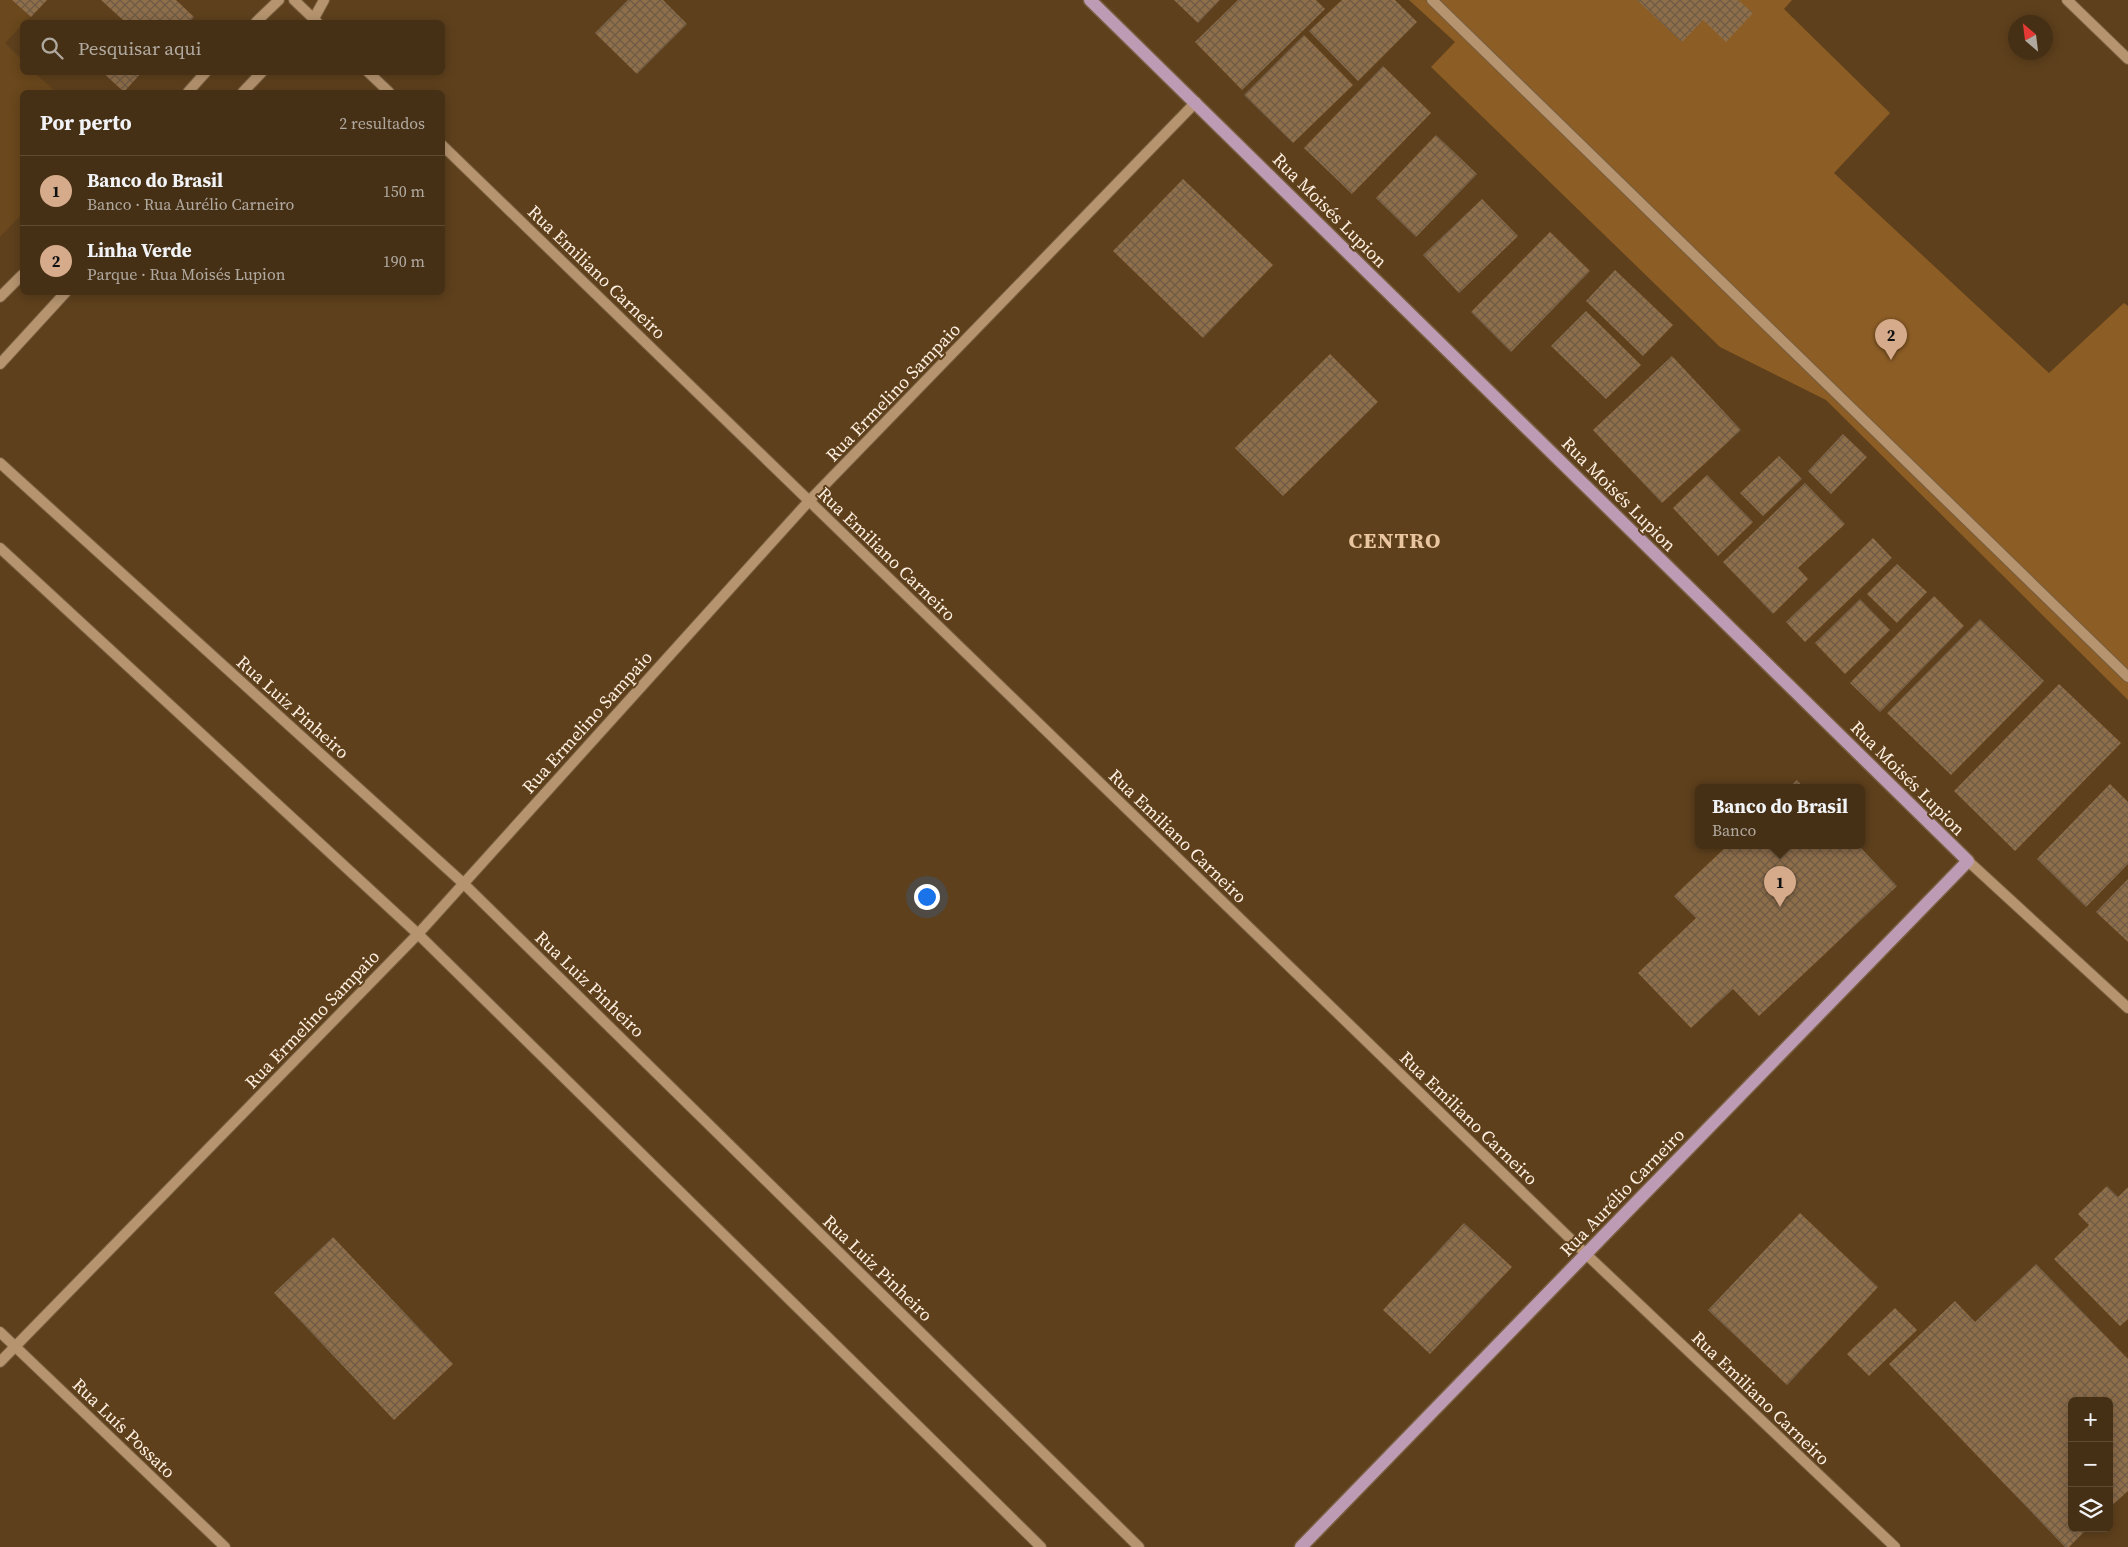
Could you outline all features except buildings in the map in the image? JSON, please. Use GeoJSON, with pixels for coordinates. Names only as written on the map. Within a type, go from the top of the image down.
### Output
{"type":"FeatureCollection","features":[{"type":"Feature","properties":{"kind":"main road","name":"Rua Moisés Lupion"},"geometry":{"type":"LineString","coordinates":[[1090,0],[1968,861]]}},
{"type":"Feature","properties":{"kind":"main road","name":"Rua Aurélio Carneiro"},"geometry":{"type":"LineString","coordinates":[[1301,1547],[1968,861]]}},
{"type":"Feature","properties":{"kind":"street"},"geometry":{"type":"LineString","coordinates":[[258,20],[279,0]]}},
{"type":"Feature","properties":{"kind":"street"},"geometry":{"type":"LineString","coordinates":[[294,0],[312,20]]}},
{"type":"Feature","properties":{"kind":"street"},"geometry":{"type":"LineString","coordinates":[[315,20],[324,0]]}},
{"type":"Feature","properties":{"kind":"street"},"geometry":{"type":"LineString","coordinates":[[1432,0],[2128,678]]}},
{"type":"Feature","properties":{"kind":"street"},"geometry":{"type":"LineString","coordinates":[[2067,0],[2128,59]]}},
{"type":"Feature","properties":{"kind":"street"},"geometry":{"type":"LineString","coordinates":[[190,90],[203,75]]}},
{"type":"Feature","properties":{"kind":"street"},"geometry":{"type":"LineString","coordinates":[[245,90],[259,75]]}},
{"type":"Feature","properties":{"kind":"street"},"geometry":{"type":"LineString","coordinates":[[371,75],[387,90]]}},
{"type":"Feature","properties":{"kind":"street","name":"Rua Ermelino Sampaio"},"geometry":{"type":"LineString","coordinates":[[0,1362],[16,1348],[418,934],[809,501],[1196,102]]}},
{"type":"Feature","properties":{"kind":"street","name":"Rua Emiliano Carneiro"},"geometry":{"type":"LineString","coordinates":[[445,148],[1586,1254],[1895,1547]]}},
{"type":"Feature","properties":{"kind":"street"},"geometry":{"type":"LineString","coordinates":[[0,297],[20,277]]}},
{"type":"Feature","properties":{"kind":"street"},"geometry":{"type":"LineString","coordinates":[[0,364],[62,295]]}},
{"type":"Feature","properties":{"kind":"street","name":"Rua Luiz Pinheiro"},"geometry":{"type":"LineString","coordinates":[[0,463],[463,883],[1139,1547]]}},
{"type":"Feature","properties":{"kind":"street"},"geometry":{"type":"LineString","coordinates":[[0,548],[418,934],[1041,1547]]}},
{"type":"Feature","properties":{"kind":"street","name":"Rua Moisés Lupion"},"geometry":{"type":"LineString","coordinates":[[1968,861],[2128,1008]]}},
{"type":"Feature","properties":{"kind":"street","name":"Rua Luís Possato"},"geometry":{"type":"LineString","coordinates":[[0,1332],[225,1547]]}},
{"type":"Feature","properties":{"kind":"shaded area"},"geometry":{"type":"Polygon","coordinates":[[[0,0],[12,0],[31,17],[20,20],[20,27],[5,43],[20,58],[20,75],[37,75],[54,90],[20,90],[20,216],[0,237],[0,0]]]}},
{"type":"Feature","properties":{"kind":"shaded area"},"geometry":{"type":"Polygon","coordinates":[[[1409,0],[1792,0],[1784,9],[1890,113],[1834,173],[2049,373],[2124,303],[2128,306],[2128,700],[1826,400],[1720,347],[1431,67],[1455,42],[1409,0]]]}},
{"type":"Feature","properties":{"kind":"place","name":"Linha Verde"},"geometry":{"type":"Point","coordinates":[1891,360]}},
{"type":"Feature","properties":{"kind":"place","name":"Banco do Brasil"},"geometry":{"type":"Point","coordinates":[1780,907]}},
{"type":"Feature","properties":{"kind":"district","name":"CENTRO"},"geometry":{"type":"Point","coordinates":[1395,540]}}]}
